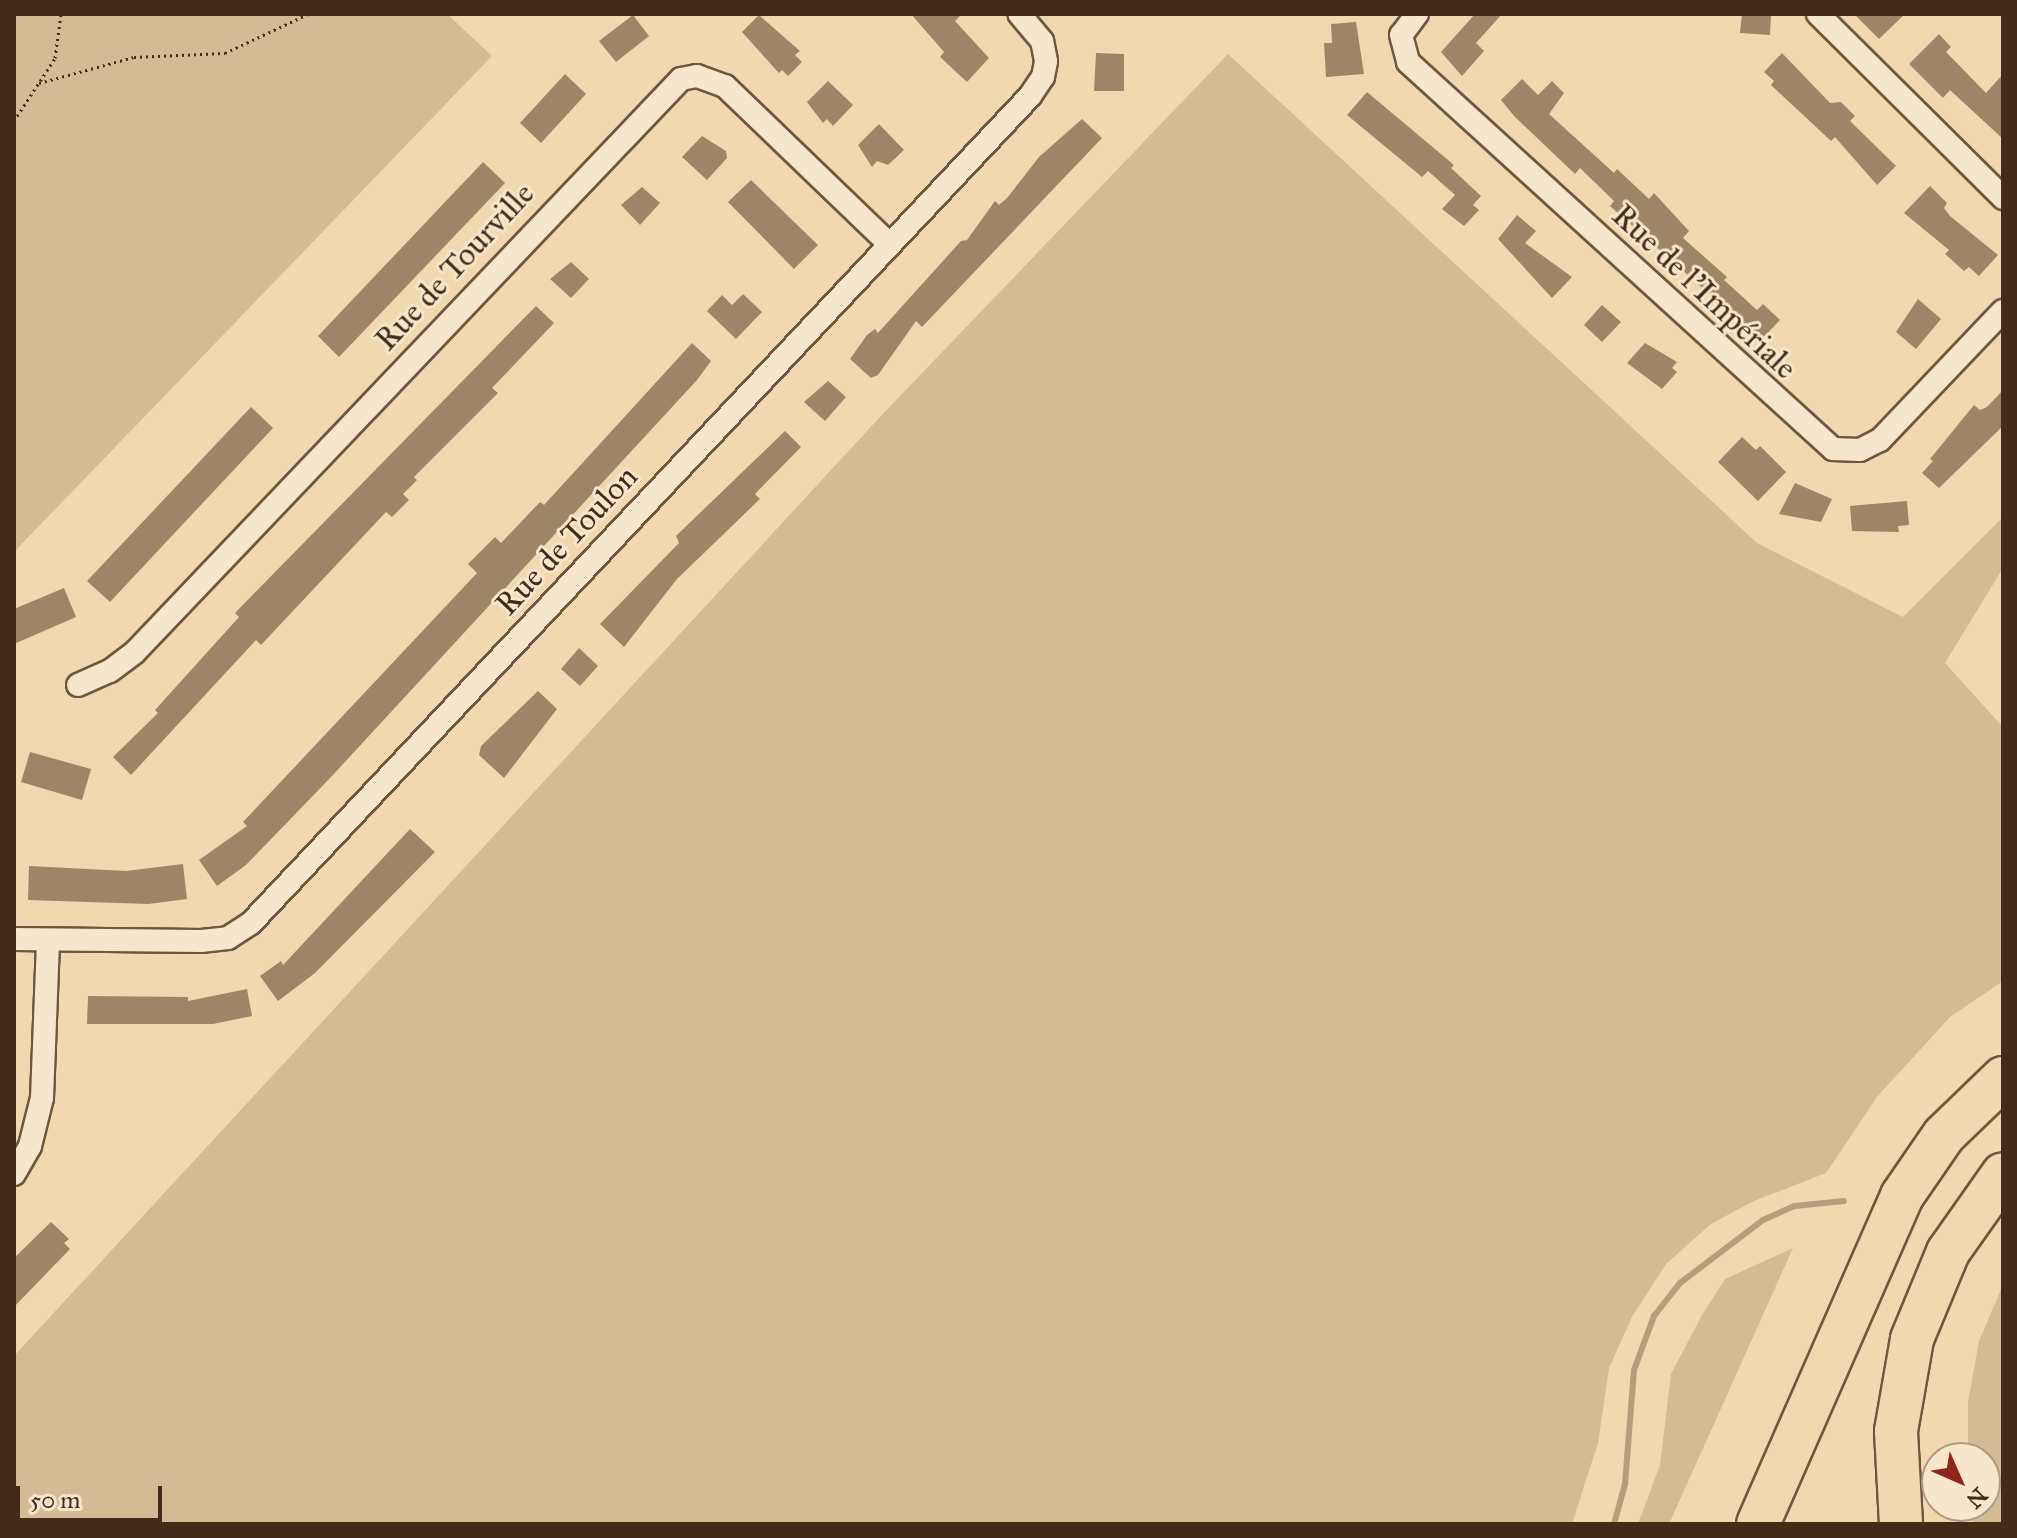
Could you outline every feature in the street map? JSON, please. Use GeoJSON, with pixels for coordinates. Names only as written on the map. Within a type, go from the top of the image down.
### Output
{"type":"FeatureCollection","features":[{"type":"Feature","properties":{"kind":"highway"},"geometry":{"type":"LineString","coordinates":[[1758,1524],[1893,1212],[1944,1135],[2003,1078]]}},
{"type":"Feature","properties":{"kind":"highway"},"geometry":{"type":"LineString","coordinates":[[1901,1524],[1896,1431],[1912,1339],[1948,1252],[2003,1174]]}},
{"type":"Feature","properties":{"kind":"street","name":"Rue de Toulon"},"geometry":{"type":"LineString","coordinates":[[14,939],[201,941],[228,938],[251,923],[1043,77],[1042,41],[1019,14]]}},
{"type":"Feature","properties":{"kind":"street","name":"Rue de l'Impériale"},"geometry":{"type":"LineString","coordinates":[[1417,14],[1401,35],[1408,62],[1833,449],[1860,450],[1880,440],[2003,311]]}},
{"type":"Feature","properties":{"kind":"street"},"geometry":{"type":"LineString","coordinates":[[1818,14],[2003,198]]}},
{"type":"Feature","properties":{"kind":"street","name":"Rue de Tourville"},"geometry":{"type":"LineString","coordinates":[[78,685],[135,652],[681,79],[697,76],[725,86],[889,244]]}},
{"type":"Feature","properties":{"kind":"street"},"geometry":{"type":"LineString","coordinates":[[14,1174],[30,1146],[42,1098],[48,940]]}},
{"type":"Feature","properties":{"kind":"path"},"geometry":{"type":"LineString","coordinates":[[14,121],[55,58],[61,14]]}},
{"type":"Feature","properties":{"kind":"path"},"geometry":{"type":"LineString","coordinates":[[39,83],[134,57],[225,53],[308,14]]}},
{"type":"Feature","properties":{"kind":"shaded area"},"geometry":{"type":"Polygon","coordinates":[[[14,14],[447,14],[492,56],[14,552],[14,14]]]}},
{"type":"Feature","properties":{"kind":"shaded area"},"geometry":{"type":"Polygon","coordinates":[[[1228,54],[1757,543],[1903,617],[2003,517],[2003,568],[1945,663],[2003,727],[2003,981],[1950,1017],[1877,1097],[1826,1173],[1754,1201],[1711,1224],[1666,1264],[1632,1317],[1609,1368],[1598,1443],[1572,1524],[14,1524],[14,1356],[879,418],[1228,54]]]}},
{"type":"Feature","properties":{"kind":"shaded area"},"geometry":{"type":"Polygon","coordinates":[[[1793,1248],[1669,1524],[1638,1524],[1660,1465],[1671,1374],[1702,1315],[1725,1279],[1793,1248]]]}},
{"type":"Feature","properties":{"kind":"shaded area"},"geometry":{"type":"Polygon","coordinates":[[[2003,1285],[2003,1524],[1973,1522],[2001,1522],[2001,1442],[1968,1442],[1968,1402],[1979,1341],[2003,1285]]]}},
{"type":"Feature","properties":{"kind":"building"},"geometry":{"type":"Polygon","coordinates":[[[911,14],[962,14],[955,21],[989,58],[967,82],[940,57],[944,52],[911,14]]]}},
{"type":"Feature","properties":{"kind":"building"},"geometry":{"type":"Polygon","coordinates":[[[1475,14],[1502,14],[1476,43],[1484,51],[1462,76],[1441,52],[1475,14]]]}},
{"type":"Feature","properties":{"kind":"building"},"geometry":{"type":"Polygon","coordinates":[[[1742,14],[1771,14],[1770,35],[1740,33],[1742,14]]]}},
{"type":"Feature","properties":{"kind":"building"},"geometry":{"type":"Polygon","coordinates":[[[1854,14],[1905,14],[1879,39],[1854,14]]]}},
{"type":"Feature","properties":{"kind":"building"},"geometry":{"type":"Polygon","coordinates":[[[633,15],[649,36],[616,62],[599,41],[633,15]]]}},
{"type":"Feature","properties":{"kind":"building"},"geometry":{"type":"Polygon","coordinates":[[[759,15],[800,51],[795,55],[802,62],[788,76],[782,70],[779,73],[742,32],[759,15]]]}},
{"type":"Feature","properties":{"kind":"building"},"geometry":{"type":"Polygon","coordinates":[[[1356,22],[1364,74],[1326,77],[1324,43],[1332,43],[1331,24],[1356,22]]]}},
{"type":"Feature","properties":{"kind":"building"},"geometry":{"type":"Polygon","coordinates":[[[1939,34],[1951,47],[1946,52],[1986,93],[2003,74],[2003,139],[1950,90],[1943,98],[1909,64],[1939,34]]]}},
{"type":"Feature","properties":{"kind":"building"},"geometry":{"type":"Polygon","coordinates":[[[1096,53],[1124,54],[1124,91],[1094,91],[1096,53]]]}},
{"type":"Feature","properties":{"kind":"building"},"geometry":{"type":"Polygon","coordinates":[[[1782,53],[1830,103],[1841,102],[1855,116],[1850,121],[1896,166],[1877,185],[1835,137],[1831,141],[1771,85],[1774,81],[1764,72],[1782,53]]]}},
{"type":"Feature","properties":{"kind":"building"},"geometry":{"type":"Polygon","coordinates":[[[565,74],[586,94],[541,143],[520,123],[565,74]]]}},
{"type":"Feature","properties":{"kind":"building"},"geometry":{"type":"Polygon","coordinates":[[[1522,79],[1538,95],[1552,81],[1564,93],[1549,114],[1614,173],[1617,169],[1649,199],[1654,193],[1689,231],[1683,238],[1727,277],[1724,280],[1757,310],[1763,304],[1780,320],[1761,340],[1610,206],[1614,201],[1580,168],[1575,174],[1515,117],[1501,100],[1522,79]]]}},
{"type":"Feature","properties":{"kind":"building"},"geometry":{"type":"Polygon","coordinates":[[[828,81],[853,105],[833,126],[827,119],[823,123],[807,102],[828,81]]]}},
{"type":"Feature","properties":{"kind":"building"},"geometry":{"type":"Polygon","coordinates":[[[1367,92],[1454,165],[1451,168],[1481,196],[1473,205],[1479,210],[1464,226],[1442,209],[1455,195],[1428,171],[1422,177],[1347,115],[1367,92]]]}},
{"type":"Feature","properties":{"kind":"building"},"geometry":{"type":"Polygon","coordinates":[[[1082,119],[1102,138],[922,327],[916,321],[878,375],[871,378],[850,359],[867,335],[875,329],[878,333],[961,241],[967,240],[995,201],[999,205],[1007,198],[1039,157],[1082,119]]]}},
{"type":"Feature","properties":{"kind":"building"},"geometry":{"type":"Polygon","coordinates":[[[879,124],[904,150],[888,165],[877,161],[872,167],[858,145],[879,124]]]}},
{"type":"Feature","properties":{"kind":"building"},"geometry":{"type":"Polygon","coordinates":[[[702,136],[726,151],[727,158],[707,180],[682,157],[702,136]]]}},
{"type":"Feature","properties":{"kind":"building"},"geometry":{"type":"Polygon","coordinates":[[[483,162],[505,183],[339,357],[318,336],[483,162]]]}},
{"type":"Feature","properties":{"kind":"building"},"geometry":{"type":"Polygon","coordinates":[[[751,180],[818,245],[794,269],[728,202],[751,180]]]}},
{"type":"Feature","properties":{"kind":"building"},"geometry":{"type":"Polygon","coordinates":[[[1930,186],[1947,203],[1944,208],[1950,216],[1998,255],[1979,276],[1969,267],[1964,271],[1945,254],[1949,250],[1904,213],[1930,186]]]}},
{"type":"Feature","properties":{"kind":"building"},"geometry":{"type":"Polygon","coordinates":[[[642,187],[660,203],[640,225],[621,205],[642,187]]]}},
{"type":"Feature","properties":{"kind":"building"},"geometry":{"type":"Polygon","coordinates":[[[1517,215],[1536,231],[1525,243],[1572,277],[1552,298],[1498,239],[1517,215]]]}},
{"type":"Feature","properties":{"kind":"building"},"geometry":{"type":"Polygon","coordinates":[[[571,262],[589,279],[571,298],[550,279],[571,262]]]}},
{"type":"Feature","properties":{"kind":"building"},"geometry":{"type":"Polygon","coordinates":[[[743,294],[762,312],[736,339],[707,311],[722,295],[732,305],[743,294]]]}},
{"type":"Feature","properties":{"kind":"building"},"geometry":{"type":"Polygon","coordinates":[[[1918,299],[1941,319],[1916,349],[1896,332],[1918,299]]]}},
{"type":"Feature","properties":{"kind":"building"},"geometry":{"type":"Polygon","coordinates":[[[1602,305],[1621,322],[1602,342],[1584,325],[1602,305]]]}},
{"type":"Feature","properties":{"kind":"building"},"geometry":{"type":"Polygon","coordinates":[[[536,306],[554,323],[492,388],[498,393],[414,477],[417,480],[403,494],[409,500],[392,517],[386,512],[261,645],[256,640],[131,775],[113,757],[158,713],[155,710],[239,617],[235,613],[536,306]]]}},
{"type":"Feature","properties":{"kind":"building"},"geometry":{"type":"Polygon","coordinates":[[[692,343],[711,361],[697,380],[332,776],[246,865],[217,886],[199,860],[247,826],[243,822],[477,573],[468,564],[495,537],[501,543],[540,502],[544,505],[692,343]]]}},
{"type":"Feature","properties":{"kind":"building"},"geometry":{"type":"Polygon","coordinates":[[[1645,343],[1677,362],[1672,368],[1677,372],[1662,389],[1627,363],[1645,343]]]}},
{"type":"Feature","properties":{"kind":"building"},"geometry":{"type":"Polygon","coordinates":[[[828,381],[846,397],[825,421],[804,402],[828,381]]]}},
{"type":"Feature","properties":{"kind":"building"},"geometry":{"type":"Polygon","coordinates":[[[2003,390],[2003,426],[1939,488],[1922,473],[1933,461],[1930,459],[1974,405],[1980,410],[1987,407],[2003,390]]]}},
{"type":"Feature","properties":{"kind":"building"},"geometry":{"type":"Polygon","coordinates":[[[251,407],[273,428],[110,602],[87,581],[251,407]]]}},
{"type":"Feature","properties":{"kind":"building"},"geometry":{"type":"Polygon","coordinates":[[[785,431],[801,447],[755,494],[760,499],[677,579],[624,647],[600,624],[679,543],[676,536],[785,431]]]}},
{"type":"Feature","properties":{"kind":"building"},"geometry":{"type":"Polygon","coordinates":[[[1742,437],[1756,450],[1760,446],[1786,472],[1758,501],[1718,462],[1742,437]]]}},
{"type":"Feature","properties":{"kind":"building"},"geometry":{"type":"Polygon","coordinates":[[[1795,483],[1832,499],[1821,522],[1779,514],[1795,483]]]}},
{"type":"Feature","properties":{"kind":"building"},"geometry":{"type":"Polygon","coordinates":[[[1907,501],[1909,525],[1898,526],[1899,532],[1852,531],[1850,506],[1907,501]]]}},
{"type":"Feature","properties":{"kind":"building"},"geometry":{"type":"Polygon","coordinates":[[[64,588],[76,617],[14,644],[14,609],[64,588]]]}},
{"type":"Feature","properties":{"kind":"building"},"geometry":{"type":"Polygon","coordinates":[[[579,648],[598,666],[580,686],[561,669],[579,648]]]}},
{"type":"Feature","properties":{"kind":"building"},"geometry":{"type":"Polygon","coordinates":[[[538,691],[557,709],[504,778],[479,755],[481,746],[538,691]]]}},
{"type":"Feature","properties":{"kind":"building"},"geometry":{"type":"Polygon","coordinates":[[[30,752],[91,769],[82,800],[21,782],[30,752]]]}},
{"type":"Feature","properties":{"kind":"building"},"geometry":{"type":"Polygon","coordinates":[[[410,829],[435,852],[315,973],[278,1001],[260,976],[281,961],[283,965],[410,829]]]}},
{"type":"Feature","properties":{"kind":"building"},"geometry":{"type":"Polygon","coordinates":[[[183,864],[187,899],[148,904],[28,900],[29,866],[126,871],[183,864]]]}},
{"type":"Feature","properties":{"kind":"building"},"geometry":{"type":"Polygon","coordinates":[[[247,989],[252,1016],[213,1024],[87,1024],[88,996],[188,997],[188,1001],[247,989]]]}},
{"type":"Feature","properties":{"kind":"building"},"geometry":{"type":"Polygon","coordinates":[[[51,1222],[69,1239],[64,1243],[70,1249],[14,1307],[14,1258],[51,1222]]]}},
{"type":"Feature","properties":{"kind":"waterway"},"geometry":{"type":"LineString","coordinates":[[1614,1524],[1625,1484],[1634,1370],[1654,1316],[1680,1283],[1763,1220],[1795,1206],[1844,1201]]}}]}
